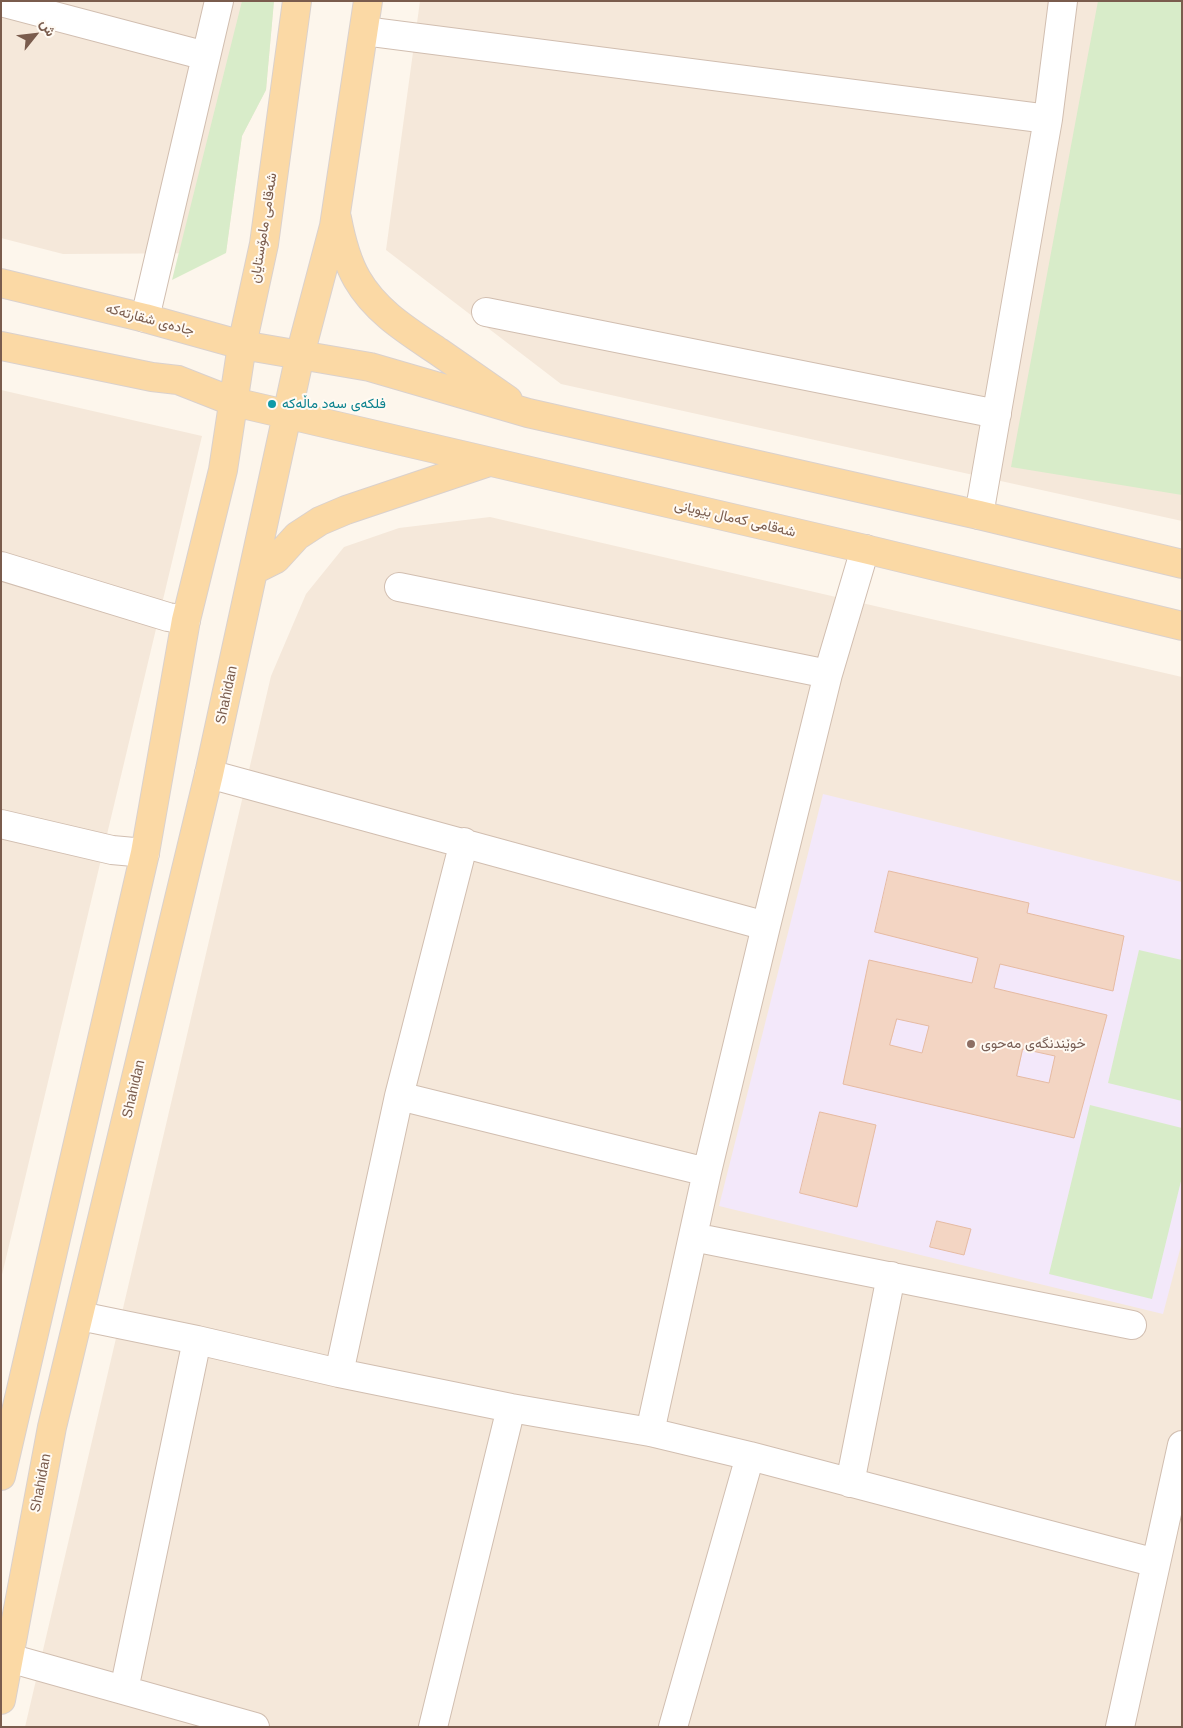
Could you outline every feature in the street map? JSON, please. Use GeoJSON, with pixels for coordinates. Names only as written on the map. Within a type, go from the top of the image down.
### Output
{"type":"FeatureCollection","features":[{"type":"Feature","properties":{"kind":"main road","name":"شەقامی مامۆستایان"},"geometry":{"type":"LineString","coordinates":[[1,1476],[145,853],[186,620],[223,470],[242,345],[264,244],[297,1]]}},
{"type":"Feature","properties":{"kind":"main road"},"geometry":{"type":"LineString","coordinates":[[368,1],[336,214],[300,355],[370,367],[528,413],[979,515],[1182,564]]}},
{"type":"Feature","properties":{"kind":"main road"},"geometry":{"type":"LineString","coordinates":[[336,214],[342,241],[350,264],[358,280],[377,306],[407,331],[528,413]]}},
{"type":"Feature","properties":{"kind":"main road","name":"جادەی شقارتەکە"},"geometry":{"type":"LineString","coordinates":[[1,283],[145,318],[242,345],[300,355]]}},
{"type":"Feature","properties":{"kind":"main road"},"geometry":{"type":"LineString","coordinates":[[1,346],[152,377],[178,380],[234,402],[288,414]]}},
{"type":"Feature","properties":{"kind":"main road","name":"Shahidan"},"geometry":{"type":"LineString","coordinates":[[1,1700],[52,1426],[209,774],[300,355]]}},
{"type":"Feature","properties":{"kind":"main road","name":"شەقامی کەمال بێویانی"},"geometry":{"type":"LineString","coordinates":[[288,414],[865,548],[1182,626]]}},
{"type":"Feature","properties":{"kind":"main road"},"geometry":{"type":"LineString","coordinates":[[254,570],[276,559],[297,536],[320,521],[346,510],[489,462]]}},
{"type":"Feature","properties":{"kind":"main road"},"geometry":{"type":"LineString","coordinates":[[13,1424],[52,1426]]}},
{"type":"Feature","properties":{"kind":"street"},"geometry":{"type":"LineString","coordinates":[[145,318],[219,1]]}},
{"type":"Feature","properties":{"kind":"street"},"geometry":{"type":"LineString","coordinates":[[979,515],[1048,119],[1063,1]]}},
{"type":"Feature","properties":{"kind":"street"},"geometry":{"type":"LineString","coordinates":[[1,2],[206,56]]}},
{"type":"Feature","properties":{"kind":"street"},"geometry":{"type":"LineString","coordinates":[[364,31],[1048,119]]}},
{"type":"Feature","properties":{"kind":"street"},"geometry":{"type":"LineString","coordinates":[[486,312],[997,414]]}},
{"type":"Feature","properties":{"kind":"street"},"geometry":{"type":"LineString","coordinates":[[650,1432],[692,1237],[766,926],[828,674],[865,548]]}},
{"type":"Feature","properties":{"kind":"street"},"geometry":{"type":"LineString","coordinates":[[1,566],[168,617],[186,620]]}},
{"type":"Feature","properties":{"kind":"street"},"geometry":{"type":"LineString","coordinates":[[399,587],[828,674]]}},
{"type":"Feature","properties":{"kind":"street"},"geometry":{"type":"LineString","coordinates":[[209,774],[464,842],[766,926]]}},
{"type":"Feature","properties":{"kind":"street"},"geometry":{"type":"LineString","coordinates":[[1,824],[112,850],[145,853]]}},
{"type":"Feature","properties":{"kind":"street"},"geometry":{"type":"LineString","coordinates":[[339,1373],[399,1096],[464,842]]}},
{"type":"Feature","properties":{"kind":"street"},"geometry":{"type":"LineString","coordinates":[[399,1096],[707,1172]]}},
{"type":"Feature","properties":{"kind":"street"},"geometry":{"type":"LineString","coordinates":[[692,1237],[1132,1325]]}},
{"type":"Feature","properties":{"kind":"street"},"geometry":{"type":"LineString","coordinates":[[850,1483],[890,1276]]}},
{"type":"Feature","properties":{"kind":"street"},"geometry":{"type":"LineString","coordinates":[[80,1316],[197,1340],[339,1373],[511,1408],[650,1432],[750,1456],[1156,1563]]}},
{"type":"Feature","properties":{"kind":"street"},"geometry":{"type":"LineString","coordinates":[[124,1690],[197,1340]]}},
{"type":"Feature","properties":{"kind":"street"},"geometry":{"type":"LineString","coordinates":[[433,1727],[511,1408]]}},
{"type":"Feature","properties":{"kind":"street"},"geometry":{"type":"LineString","coordinates":[[1120,1727],[1156,1563],[1175,1510],[1182,1445]]}},
{"type":"Feature","properties":{"kind":"street"},"geometry":{"type":"LineString","coordinates":[[673,1727],[750,1456]]}},
{"type":"Feature","properties":{"kind":"street"},"geometry":{"type":"LineString","coordinates":[[9,1658],[255,1727]]}},
{"type":"Feature","properties":{"kind":"shaded area"},"geometry":{"type":"Polygon","coordinates":[[[1,1],[274,1],[266,90],[242,136],[226,253],[63,254],[1,238],[1,1]]]}},
{"type":"Feature","properties":{"kind":"shaded area"},"geometry":{"type":"Polygon","coordinates":[[[420,1],[1182,1],[1182,521],[561,384],[386,250],[420,1]]]}},
{"type":"Feature","properties":{"kind":"shaded area"},"geometry":{"type":"Polygon","coordinates":[[[1,390],[202,436],[1,1279],[1,390]]]}},
{"type":"Feature","properties":{"kind":"shaded area"},"geometry":{"type":"Polygon","coordinates":[[[490,517],[1182,677],[1182,1727],[25,1727],[271,676],[306,594],[344,547],[399,528],[490,517]]]}},
{"type":"Feature","properties":{"kind":"shaded area","name":"خوێندنگەی مەحوی"},"geometry":{"type":"Polygon","coordinates":[[[823,794],[1182,882],[1182,1242],[1163,1314],[719,1206],[823,794]]]}},
{"type":"Feature","properties":{"kind":"green space"},"geometry":{"type":"Polygon","coordinates":[[[242,1],[274,1],[266,90],[242,136],[226,253],[172,280],[242,1]]]}},
{"type":"Feature","properties":{"kind":"green space"},"geometry":{"type":"Polygon","coordinates":[[[1098,1],[1182,1],[1182,495],[1011,467],[1098,1]]]}},
{"type":"Feature","properties":{"kind":"green space"},"geometry":{"type":"Polygon","coordinates":[[[1139,950],[1182,960],[1182,1101],[1108,1083],[1139,950]]]}},
{"type":"Feature","properties":{"kind":"green space"},"geometry":{"type":"Polygon","coordinates":[[[1090,1105],[1182,1128],[1182,1177],[1152,1299],[1049,1274],[1090,1105]]]}},
{"type":"Feature","properties":{"kind":"building"},"geometry":{"type":"Polygon","coordinates":[[[889,871],[1029,903],[1027,913],[1124,936],[1113,991],[1000,964],[994,988],[1107,1015],[1074,1138],[843,1084],[869,960],[972,983],[978,958],[875,932],[889,871]],[[897,1019],[890,1045],[922,1053],[929,1026],[897,1019]],[[1023,1049],[1017,1076],[1049,1083],[1055,1056],[1023,1049]]]}},
{"type":"Feature","properties":{"kind":"building"},"geometry":{"type":"Polygon","coordinates":[[[820,1112],[876,1125],[857,1207],[800,1193],[820,1112]]]}},
{"type":"Feature","properties":{"kind":"building"},"geometry":{"type":"Polygon","coordinates":[[[937,1221],[971,1229],[964,1255],[930,1247],[937,1221]]]}},
{"type":"Feature","properties":{"kind":"place","name":"فلکەی سەد ماڵەکە"},"geometry":{"type":"Point","coordinates":[272,404]}},
{"type":"Feature","properties":{"kind":"place","name":"خوێندنگەی مەحوی"},"geometry":{"type":"Point","coordinates":[971,1044]}}]}
